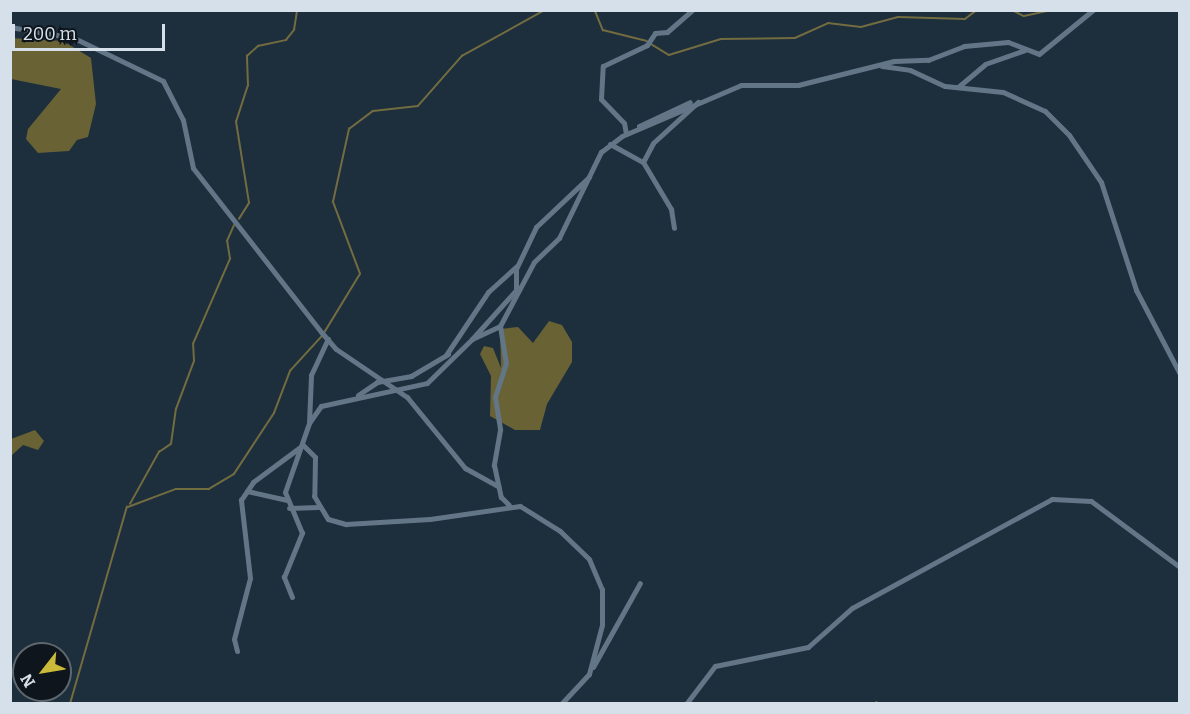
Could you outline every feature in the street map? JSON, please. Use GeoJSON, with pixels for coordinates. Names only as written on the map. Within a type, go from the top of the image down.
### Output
{"type":"FeatureCollection","features":[{"type":"Feature","properties":{"kind":"street"},"geometry":{"type":"LineString","coordinates":[[624,135],[624,123],[602,99],[599,77],[603,66],[649,41],[692,10]]}},
{"type":"Feature","properties":{"kind":"street"},"geometry":{"type":"LineString","coordinates":[[309,423],[321,406],[427,383],[472,339],[559,238],[589,177],[610,144],[624,135],[700,100],[741,85],[798,85],[878,65],[928,60],[964,46],[1008,42],[1039,54],[1093,10]]}},
{"type":"Feature","properties":{"kind":"street"},"geometry":{"type":"LineString","coordinates":[[10,27],[74,38],[163,81],[183,120],[193,168],[325,336],[398,389],[465,468],[498,486]]}},
{"type":"Feature","properties":{"kind":"street"},"geometry":{"type":"LineString","coordinates":[[958,87],[985,64],[1025,50]]}},
{"type":"Feature","properties":{"kind":"street"},"geometry":{"type":"LineString","coordinates":[[878,65],[958,87],[981,86],[1045,111],[1075,143],[1101,182],[1136,290],[1179,374]]}},
{"type":"Feature","properties":{"kind":"street"},"geometry":{"type":"LineString","coordinates":[[643,162],[653,143],[700,100]]}},
{"type":"Feature","properties":{"kind":"street"},"geometry":{"type":"LineString","coordinates":[[610,144],[643,162],[671,209],[674,228]]}},
{"type":"Feature","properties":{"kind":"street"},"geometry":{"type":"LineString","coordinates":[[446,355],[488,292],[518,265],[543,219],[589,177]]}},
{"type":"Feature","properties":{"kind":"street"},"geometry":{"type":"LineString","coordinates":[[516,290],[518,265]]}},
{"type":"Feature","properties":{"kind":"street"},"geometry":{"type":"LineString","coordinates":[[472,339],[500,326],[521,283]]}},
{"type":"Feature","properties":{"kind":"street"},"geometry":{"type":"LineString","coordinates":[[500,326],[507,342],[495,397],[498,486],[509,505]]}},
{"type":"Feature","properties":{"kind":"street"},"geometry":{"type":"LineString","coordinates":[[292,597],[284,577],[302,533],[287,500],[291,464],[303,445],[309,423],[312,375],[325,336]]}},
{"type":"Feature","properties":{"kind":"street"},"geometry":{"type":"LineString","coordinates":[[356,398],[367,386],[388,383],[458,351]]}},
{"type":"Feature","properties":{"kind":"street"},"geometry":{"type":"LineString","coordinates":[[237,651],[234,639],[250,578],[241,500],[247,491],[303,445]]}},
{"type":"Feature","properties":{"kind":"street"},"geometry":{"type":"LineString","coordinates":[[303,445],[315,457],[318,507],[328,519],[346,524],[430,519],[509,505],[546,520],[594,567],[604,604],[589,674]]}},
{"type":"Feature","properties":{"kind":"street"},"geometry":{"type":"LineString","coordinates":[[247,491],[287,500]]}},
{"type":"Feature","properties":{"kind":"street"},"geometry":{"type":"LineString","coordinates":[[686,704],[715,666],[808,647],[852,608],[1052,499],[1091,501],[1179,567]]}},
{"type":"Feature","properties":{"kind":"street"},"geometry":{"type":"LineString","coordinates":[[289,508],[318,507]]}},
{"type":"Feature","properties":{"kind":"street"},"geometry":{"type":"LineString","coordinates":[[561,704],[589,674],[640,583]]}},
{"type":"Feature","properties":{"kind":"shaded area"},"geometry":{"type":"Polygon","coordinates":[[[10,38],[63,41],[91,58],[96,104],[88,137],[77,140],[69,151],[38,153],[26,139],[28,129],[61,89],[11,79],[10,38]]]}},
{"type":"Feature","properties":{"kind":"shaded area"},"geometry":{"type":"Polygon","coordinates":[[[549,321],[562,325],[572,342],[572,362],[547,404],[540,430],[515,430],[490,416],[491,376],[480,354],[484,346],[493,348],[501,368],[500,329],[518,327],[533,343],[549,321]]]}},
{"type":"Feature","properties":{"kind":"shaded area"},"geometry":{"type":"Polygon","coordinates":[[[35,430],[44,441],[38,450],[23,445],[11,456],[11,439],[35,430]]]}},
{"type":"Feature","properties":{"kind":"waterway"},"geometry":{"type":"LineString","coordinates":[[239,219],[249,203],[236,122],[248,86],[247,56],[258,46],[286,40],[294,30],[297,10]]}},
{"type":"Feature","properties":{"kind":"waterway"},"geometry":{"type":"LineString","coordinates":[[324,333],[360,274],[333,202],[349,129],[373,111],[418,106],[462,56],[545,10]]}},
{"type":"Feature","properties":{"kind":"waterway"},"geometry":{"type":"LineString","coordinates":[[595,10],[603,30],[647,41]]}},
{"type":"Feature","properties":{"kind":"waterway"},"geometry":{"type":"LineString","coordinates":[[651,44],[669,55],[721,39],[795,38],[828,23],[861,27],[898,17],[965,19],[977,10]]}},
{"type":"Feature","properties":{"kind":"waterway"},"geometry":{"type":"LineString","coordinates":[[1012,10],[1024,16],[1052,10]]}},
{"type":"Feature","properties":{"kind":"waterway"},"geometry":{"type":"LineString","coordinates":[[130,504],[159,452],[171,444],[176,409],[194,361],[193,344],[230,259],[227,241],[234,225]]}},
{"type":"Feature","properties":{"kind":"waterway"},"geometry":{"type":"LineString","coordinates":[[128,507],[176,489],[209,489],[234,474],[274,413],[290,371],[321,337]]}},
{"type":"Feature","properties":{"kind":"waterway"},"geometry":{"type":"LineString","coordinates":[[70,704],[127,507]]}}]}
